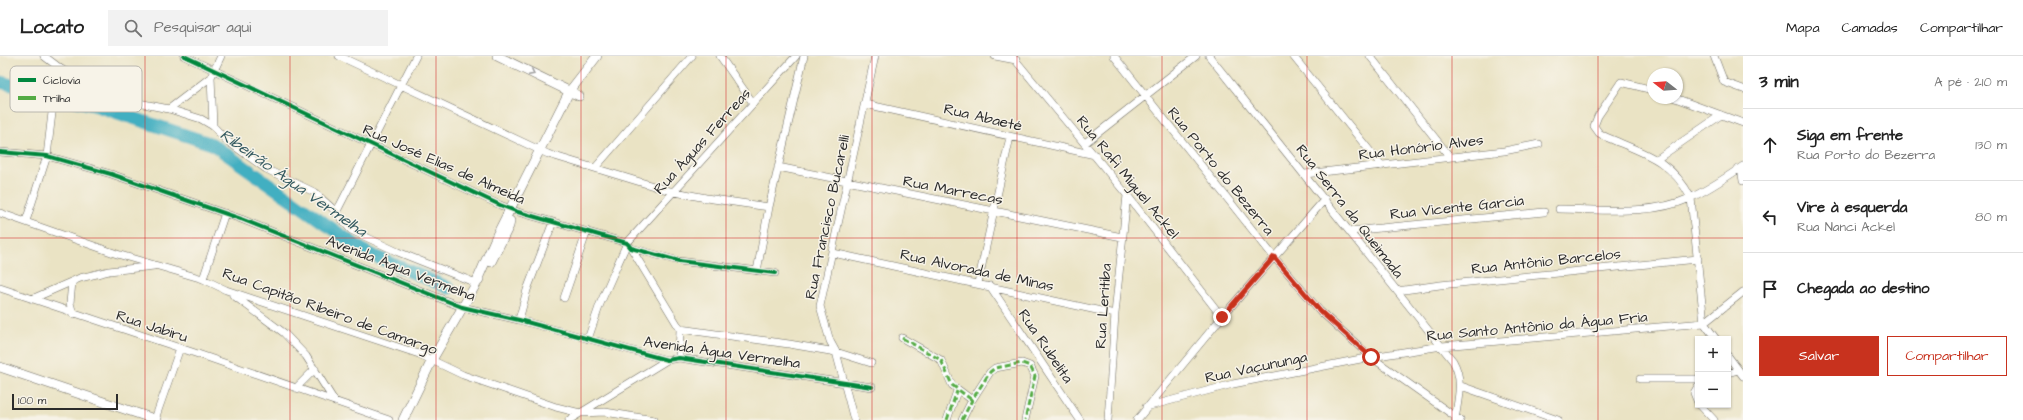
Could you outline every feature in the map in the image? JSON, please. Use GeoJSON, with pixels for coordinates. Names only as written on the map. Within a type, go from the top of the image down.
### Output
{"type":"FeatureCollection","features":[{"type":"Feature","properties":{"kind":"street"},"geometry":{"type":"LineString","coordinates":[[44,56],[57,66]]}},
{"type":"Feature","properties":{"kind":"street","name":"Rua José Elias de Almeida"},"geometry":{"type":"LineString","coordinates":[[184,56],[213,74],[511,209],[587,231],[679,262],[775,273]]}},
{"type":"Feature","properties":{"kind":"street"},"geometry":{"type":"LineString","coordinates":[[168,109],[213,74],[222,56]]}},
{"type":"Feature","properties":{"kind":"street"},"geometry":{"type":"LineString","coordinates":[[339,56],[539,150],[675,192],[769,207]]}},
{"type":"Feature","properties":{"kind":"street"},"geometry":{"type":"LineString","coordinates":[[336,213],[416,56]]}},
{"type":"Feature","properties":{"kind":"street"},"geometry":{"type":"LineString","coordinates":[[497,56],[579,96]]}},
{"type":"Feature","properties":{"kind":"street"},"geometry":{"type":"LineString","coordinates":[[403,420],[432,360],[476,283],[491,263],[502,242],[509,226],[511,209],[569,92],[597,56]]}},
{"type":"Feature","properties":{"kind":"street"},"geometry":{"type":"LineString","coordinates":[[595,168],[692,56]]}},
{"type":"Feature","properties":{"kind":"street"},"geometry":{"type":"LineString","coordinates":[[720,56],[753,103]]}},
{"type":"Feature","properties":{"kind":"street","name":"Rua Águas Ferreas"},"geometry":{"type":"LineString","coordinates":[[588,339],[600,304],[629,246],[753,103],[796,56]]}},
{"type":"Feature","properties":{"kind":"street"},"geometry":{"type":"LineString","coordinates":[[757,271],[769,207],[804,56]]}},
{"type":"Feature","properties":{"kind":"street","name":"Rua Francisco Bucarelli"},"geometry":{"type":"LineString","coordinates":[[854,420],[836,352],[820,306],[833,253],[875,56]]}},
{"type":"Feature","properties":{"kind":"street"},"geometry":{"type":"LineString","coordinates":[[995,56],[1014,58]]}},
{"type":"Feature","properties":{"kind":"street","name":"Rua Porto do Bezerra"},"geometry":{"type":"LineString","coordinates":[[1114,56],[1274,257],[1324,316],[1371,357],[1457,419]]}},
{"type":"Feature","properties":{"kind":"street"},"geometry":{"type":"LineString","coordinates":[[1085,143],[1196,56]]}},
{"type":"Feature","properties":{"kind":"street","name":"Rua Serra da Queimada"},"geometry":{"type":"LineString","coordinates":[[1209,56],[1442,346],[1458,369],[1461,386]]}},
{"type":"Feature","properties":{"kind":"street"},"geometry":{"type":"LineString","coordinates":[[1293,56],[1382,166]]}},
{"type":"Feature","properties":{"kind":"street"},"geometry":{"type":"LineString","coordinates":[[1370,56],[1450,157]]}},
{"type":"Feature","properties":{"kind":"street"},"geometry":{"type":"LineString","coordinates":[[1714,56],[1724,82],[1743,89]]}},
{"type":"Feature","properties":{"kind":"street","name":"Rua Rafi Miguel Ackel"},"geometry":{"type":"LineString","coordinates":[[1014,58],[1127,194],[1222,317]]}},
{"type":"Feature","properties":{"kind":"street"},"geometry":{"type":"LineString","coordinates":[[213,74],[213,126]]}},
{"type":"Feature","properties":{"kind":"street"},"geometry":{"type":"LineString","coordinates":[[1647,88],[1621,82],[1596,120],[1594,126],[1599,133],[1657,159],[1680,179],[1691,198],[1704,323],[1714,336]]}},
{"type":"Feature","properties":{"kind":"street"},"geometry":{"type":"LineString","coordinates":[[1683,101],[1743,123]]}},
{"type":"Feature","properties":{"kind":"street"},"geometry":{"type":"LineString","coordinates":[[142,104],[168,109],[201,119],[213,126]]}},
{"type":"Feature","properties":{"kind":"street","name":"Rua Abaeté"},"geometry":{"type":"LineString","coordinates":[[865,104],[1095,155]]}},
{"type":"Feature","properties":{"kind":"street"},"geometry":{"type":"LineString","coordinates":[[26,221],[48,156],[53,112]]}},
{"type":"Feature","properties":{"kind":"street"},"geometry":{"type":"LineString","coordinates":[[1657,159],[1721,115]]}},
{"type":"Feature","properties":{"kind":"street","name":"Avenida Água Vermelha"},"geometry":{"type":"LineString","coordinates":[[213,126],[226,140],[247,157],[266,169],[314,192],[351,230],[398,252],[476,283]]}},
{"type":"Feature","properties":{"kind":"street"},"geometry":{"type":"LineString","coordinates":[[978,283],[1010,137]]}},
{"type":"Feature","properties":{"kind":"street","name":"Rua Honório Alves"},"geometry":{"type":"LineString","coordinates":[[1305,174],[1504,151],[1539,144]]}},
{"type":"Feature","properties":{"kind":"street","name":"Avenida Água Vermelha"},"geometry":{"type":"LineString","coordinates":[[0,152],[48,156],[119,177],[225,213],[354,262],[462,307],[519,320],[667,360],[679,358],[872,387]]}},
{"type":"Feature","properties":{"kind":"street","name":"Rua Marrecas"},"geometry":{"type":"LineString","coordinates":[[778,167],[1122,237]]}},
{"type":"Feature","properties":{"kind":"street"},"geometry":{"type":"LineString","coordinates":[[1559,209],[1648,208],[1669,205],[1691,198],[1742,167],[1743,181]]}},
{"type":"Feature","properties":{"kind":"street","name":"Rua Leritiba"},"geometry":{"type":"LineString","coordinates":[[1108,420],[1115,314],[1127,194]]}},
{"type":"Feature","properties":{"kind":"street"},"geometry":{"type":"LineString","coordinates":[[1137,420],[1145,408],[1222,317],[1325,199]]}},
{"type":"Feature","properties":{"kind":"street","name":"Rua Vicente Garcia"},"geometry":{"type":"LineString","coordinates":[[1350,231],[1544,212]]}},
{"type":"Feature","properties":{"kind":"street","name":"Rua Capitão Ribeiro de Camargo"},"geometry":{"type":"LineString","coordinates":[[0,213],[155,266],[203,279],[226,290],[419,354],[470,378],[556,407],[580,413],[605,412],[654,420]]}},
{"type":"Feature","properties":{"kind":"street"},"geometry":{"type":"LineString","coordinates":[[203,279],[225,213]]}},
{"type":"Feature","properties":{"kind":"street"},"geometry":{"type":"LineString","coordinates":[[519,320],[527,290],[553,222]]}},
{"type":"Feature","properties":{"kind":"street"},"geometry":{"type":"LineString","coordinates":[[564,298],[587,231]]}},
{"type":"Feature","properties":{"kind":"street"},"geometry":{"type":"LineString","coordinates":[[629,246],[680,329],[679,358]]}},
{"type":"Feature","properties":{"kind":"street","name":"Rua Alvorada de Minas"},"geometry":{"type":"LineString","coordinates":[[833,253],[978,283],[1115,314]]}},
{"type":"Feature","properties":{"kind":"street","name":"Rua Antônio Barcelos"},"geometry":{"type":"LineString","coordinates":[[1397,291],[1440,285],[1698,259]]}},
{"type":"Feature","properties":{"kind":"street"},"geometry":{"type":"LineString","coordinates":[[32,299],[80,278],[109,271],[155,266]]}},
{"type":"Feature","properties":{"kind":"street"},"geometry":{"type":"LineString","coordinates":[[72,282],[70,304],[73,314]]}},
{"type":"Feature","properties":{"kind":"street","name":"Rua Rubelita"},"geometry":{"type":"LineString","coordinates":[[990,286],[1080,420]]}},
{"type":"Feature","properties":{"kind":"street","name":"Rua Jabiru"},"geometry":{"type":"LineString","coordinates":[[0,288],[389,420]]}},
{"type":"Feature","properties":{"kind":"street"},"geometry":{"type":"LineString","coordinates":[[226,290],[284,333],[306,356],[335,402]]}},
{"type":"Feature","properties":{"kind":"street"},"geometry":{"type":"LineString","coordinates":[[1704,323],[1743,292]]}},
{"type":"Feature","properties":{"kind":"street","name":"Rua Santo Antônio da Água Fria"},"geometry":{"type":"LineString","coordinates":[[1371,357],[1442,346],[1704,323]]}},
{"type":"Feature","properties":{"kind":"street","name":"Avenida Água Vermelha"},"geometry":{"type":"LineString","coordinates":[[680,329],[762,339],[836,352],[871,363]]}},
{"type":"Feature","properties":{"kind":"street"},"geometry":{"type":"LineString","coordinates":[[902,338],[941,360],[952,385],[957,391],[972,400]]}},
{"type":"Feature","properties":{"kind":"street"},"geometry":{"type":"LineString","coordinates":[[0,367],[156,420],[180,348]]}},
{"type":"Feature","properties":{"kind":"street","name":"Rua Vaçununga"},"geometry":{"type":"LineString","coordinates":[[1145,408],[1233,384],[1371,357]]}},
{"type":"Feature","properties":{"kind":"street"},"geometry":{"type":"LineString","coordinates":[[569,420],[667,360]]}},
{"type":"Feature","properties":{"kind":"street"},"geometry":{"type":"LineString","coordinates":[[1731,360],[1741,373]]}},
{"type":"Feature","properties":{"kind":"street"},"geometry":{"type":"LineString","coordinates":[[962,420],[985,378],[995,368],[1022,363],[1032,368],[1035,376],[1025,420]]}},
{"type":"Feature","properties":{"kind":"street"},"geometry":{"type":"LineString","coordinates":[[296,388],[315,369]]}},
{"type":"Feature","properties":{"kind":"street"},"geometry":{"type":"LineString","coordinates":[[1640,378],[1695,379]]}},
{"type":"Feature","properties":{"kind":"street"},"geometry":{"type":"LineString","coordinates":[[1457,419],[1461,386],[1558,420]]}},
{"type":"Feature","properties":{"kind":"street"},"geometry":{"type":"LineString","coordinates":[[947,420],[957,391]]}},
{"type":"Feature","properties":{"kind":"street"},"geometry":{"type":"LineString","coordinates":[[1141,420],[1145,408]]}},
{"type":"Feature","properties":{"kind":"street"},"geometry":{"type":"LineString","coordinates":[[1703,408],[1714,420]]}},
{"type":"Feature","properties":{"kind":"waterway","name":"Ribeirão Água Vermelha"},"geometry":{"type":"LineString","coordinates":[[0,82],[10,84]]}},
{"type":"Feature","properties":{"kind":"waterway","name":"Ribeirão Água Vermelha"},"geometry":{"type":"LineString","coordinates":[[115,112],[212,144],[367,253],[449,288]]}},
{"type":"Feature","properties":{"kind":"marked path"},"geometry":{"type":"LineString","coordinates":[[902,338],[941,360],[952,385],[972,400]]}},
{"type":"Feature","properties":{"kind":"marked path"},"geometry":{"type":"LineString","coordinates":[[962,420],[972,400],[990,372],[995,368],[1022,363],[1030,366],[1035,376],[1025,420]]}},
{"type":"Feature","properties":{"kind":"marked path"},"geometry":{"type":"LineString","coordinates":[[947,420],[957,391]]}},
{"type":"Feature","properties":{"kind":"cycle path"},"geometry":{"type":"LineString","coordinates":[[184,56],[500,205],[518,212],[627,243],[631,248],[679,261],[775,273]]}},
{"type":"Feature","properties":{"kind":"cycle path"},"geometry":{"type":"LineString","coordinates":[[0,152],[47,156],[111,174],[241,219],[462,307],[519,320],[667,360],[679,358],[872,387]]}},
{"type":"Feature","properties":{"kind":"route"},"geometry":{"type":"LineString","coordinates":[[1222,317],[1274,257],[1306,296],[1332,324],[1371,357]]}}]}
